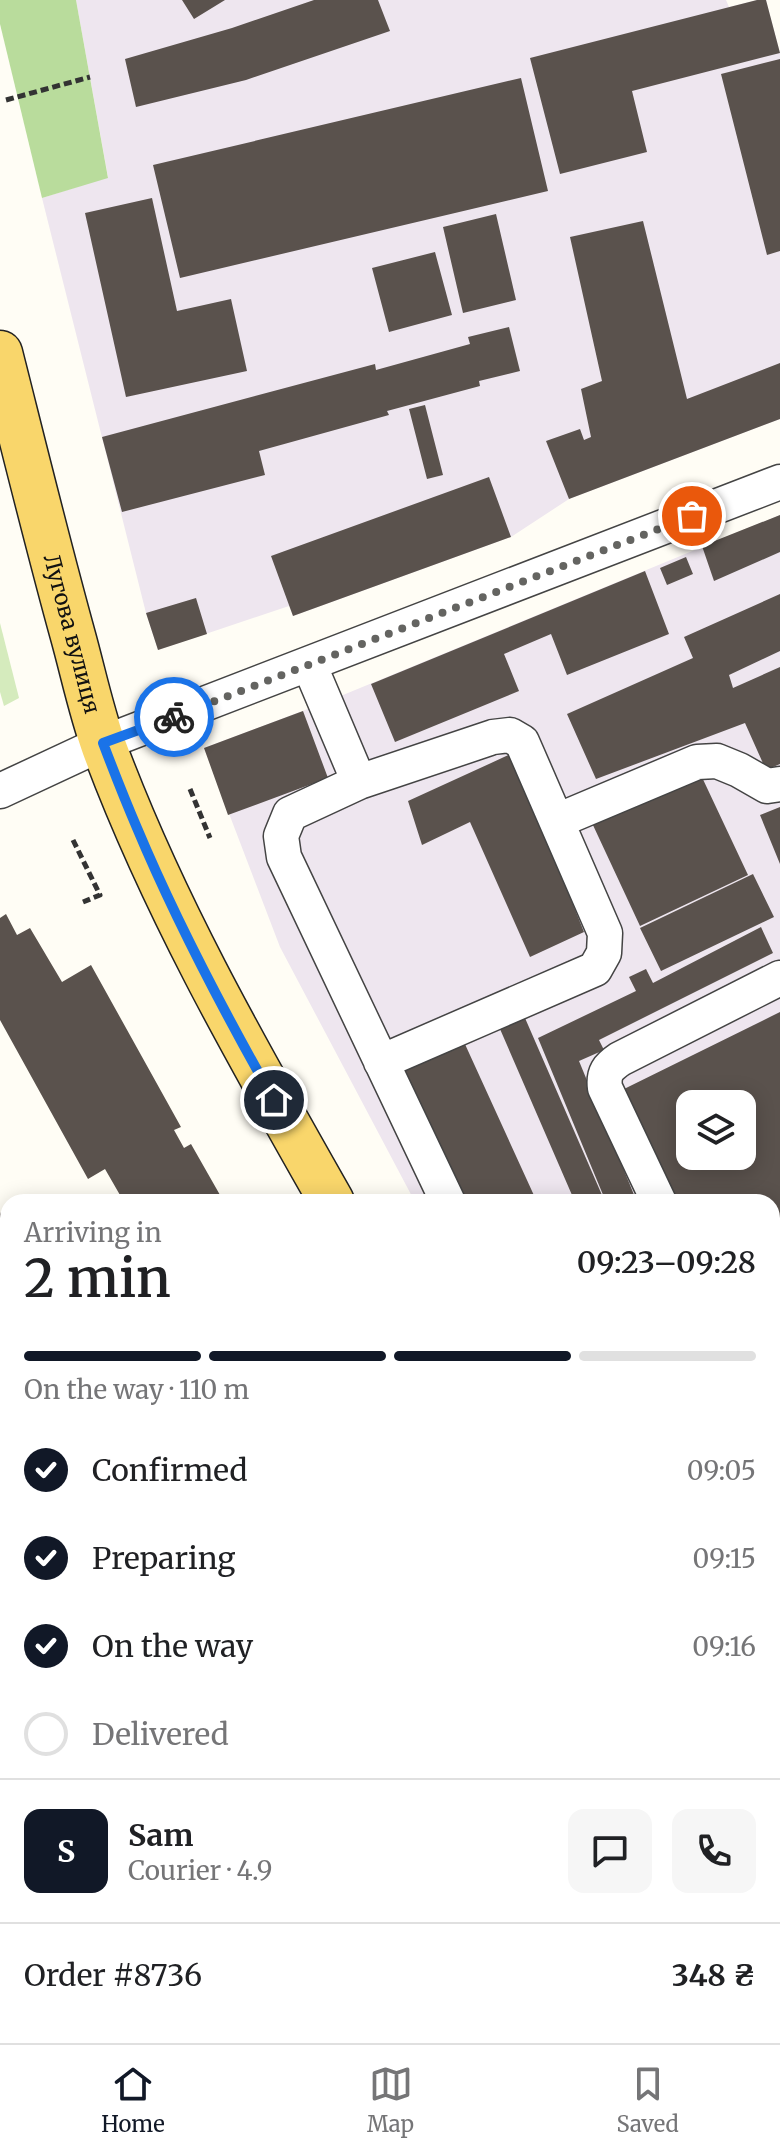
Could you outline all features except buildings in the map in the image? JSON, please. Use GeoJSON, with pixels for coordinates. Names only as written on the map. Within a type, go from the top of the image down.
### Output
{"type":"FeatureCollection","features":[{"type":"Feature","properties":{"kind":"main road","name":"Лугова вулиця"},"geometry":{"type":"LineString","coordinates":[[0,353],[103,743],[137,829],[207,976],[327,1194]]}},
{"type":"Feature","properties":{"kind":"street"},"geometry":{"type":"LineString","coordinates":[[0,791],[103,743],[780,482]]}},
{"type":"Feature","properties":{"kind":"street"},"geometry":{"type":"LineString","coordinates":[[309,664],[359,782]]}},
{"type":"Feature","properties":{"kind":"street"},"geometry":{"type":"LineString","coordinates":[[381,1062],[595,969],[604,953],[605,933],[557,821],[522,742],[510,735],[493,737],[359,782],[290,814],[281,836],[284,857],[381,1062],[444,1194]]}},
{"type":"Feature","properties":{"kind":"street"},"geometry":{"type":"LineString","coordinates":[[557,821],[697,762],[717,761],[767,786],[780,784]]}},
{"type":"Feature","properties":{"kind":"street"},"geometry":{"type":"LineString","coordinates":[[655,1194],[605,1088],[608,1067],[780,978]]}},
{"type":"Feature","properties":{"kind":"path"},"geometry":{"type":"LineString","coordinates":[[6,100],[90,77]]}},
{"type":"Feature","properties":{"kind":"path"},"geometry":{"type":"LineString","coordinates":[[190,789],[210,838]]}},
{"type":"Feature","properties":{"kind":"path"},"geometry":{"type":"LineString","coordinates":[[73,840],[100,895],[83,902]]}},
{"type":"Feature","properties":{"kind":"shaded area"},"geometry":{"type":"Polygon","coordinates":[[[76,0],[726,0],[729,7],[766,0],[780,53],[780,419],[569,499],[511,537],[293,616],[289,606],[158,650],[146,613],[42,198],[108,177],[76,0]]]}},
{"type":"Feature","properties":{"kind":"shaded area"},"geometry":{"type":"Polygon","coordinates":[[[780,515],[780,1194],[411,1194],[280,947],[204,748],[326,702],[780,515]]]}},
{"type":"Feature","properties":{"kind":"green space"},"geometry":{"type":"Polygon","coordinates":[[[0,0],[76,0],[108,178],[42,198],[0,24],[0,0]]]}},
{"type":"Feature","properties":{"kind":"green space"},"geometry":{"type":"Polygon","coordinates":[[[0,623],[19,698],[4,706],[0,692],[0,623]]]}},
{"type":"Feature","properties":{"kind":"way so far"},"geometry":{"type":"LineString","coordinates":[[174,717],[692,516]]}},
{"type":"Feature","properties":{"kind":"route"},"geometry":{"type":"LineString","coordinates":[[174,717],[103,743],[137,829],[172,905],[274,1100]]}}]}
